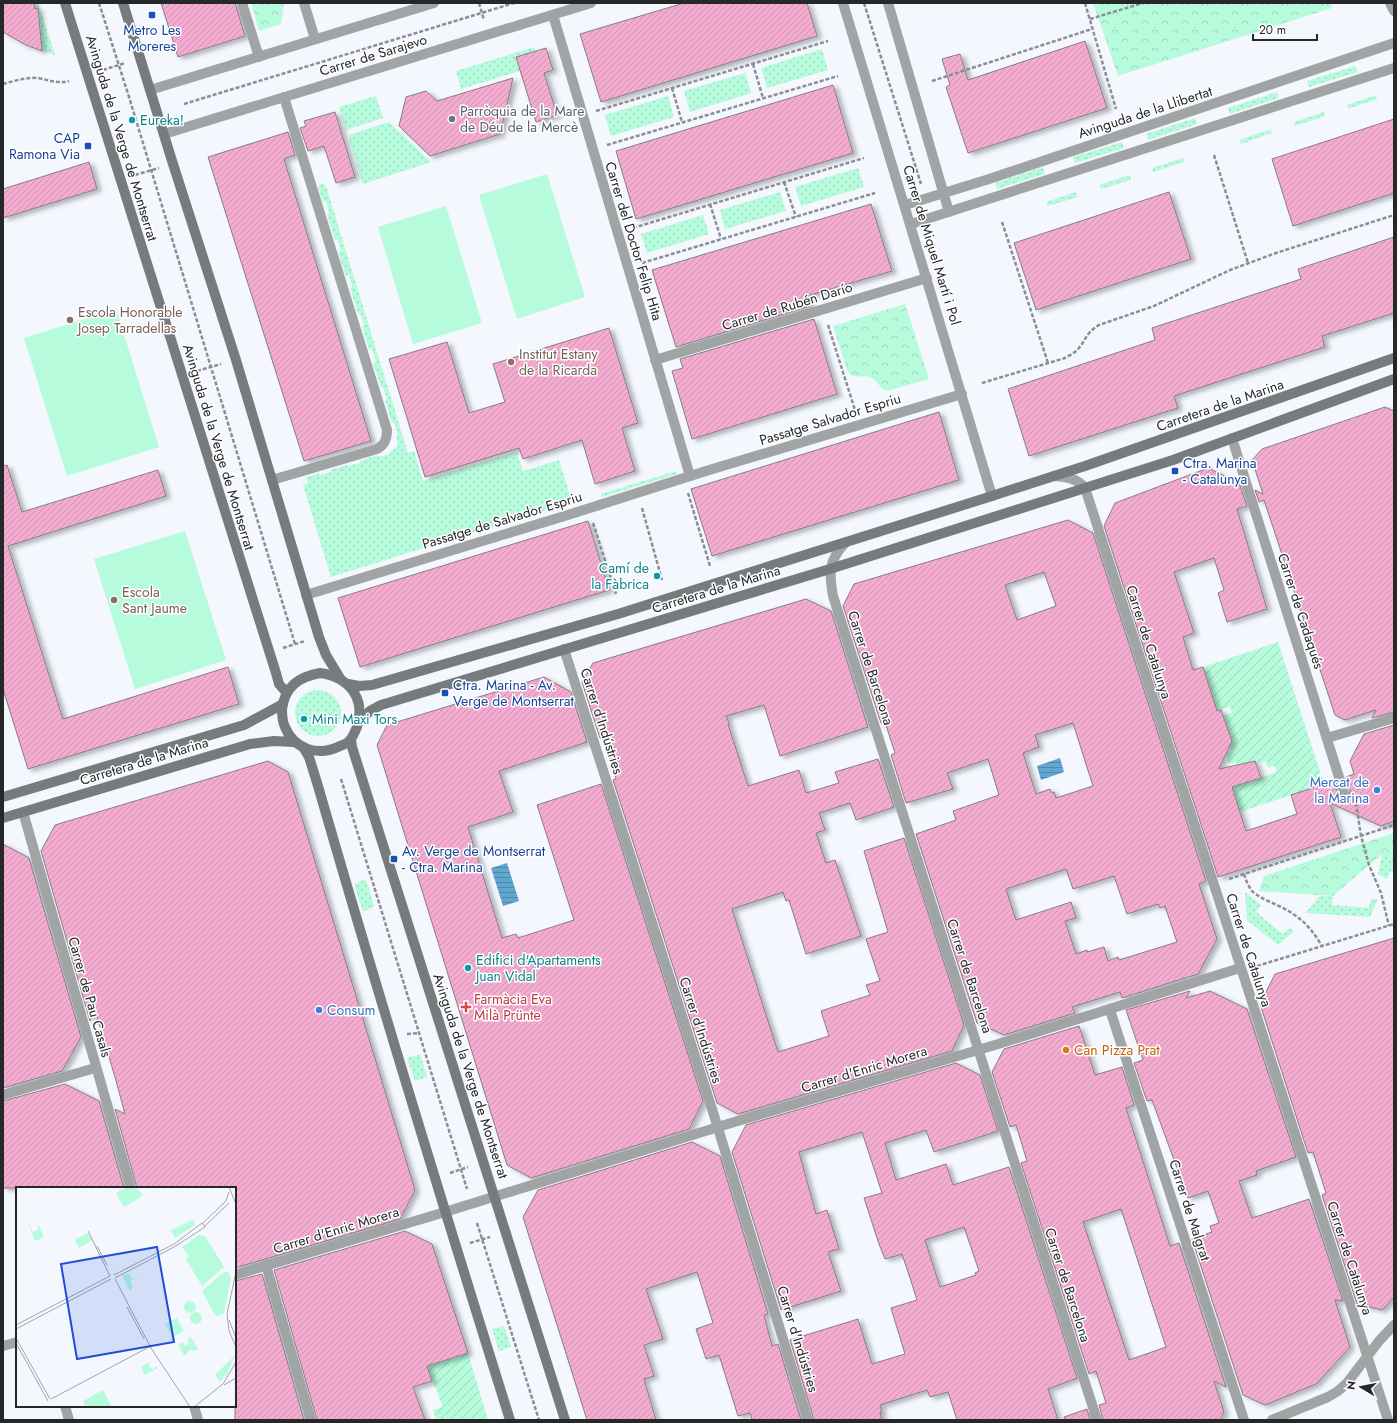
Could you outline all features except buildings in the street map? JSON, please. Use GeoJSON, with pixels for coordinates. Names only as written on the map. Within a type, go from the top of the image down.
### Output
{"type":"FeatureCollection","features":[{"type":"Feature","properties":{"kind":"street","name":"Avinguda de la Verge de Montserrat"},"geometry":{"type":"LineString","coordinates":[[65,3],[279,684],[286,692]]}},
{"type":"Feature","properties":{"kind":"street"},"geometry":{"type":"LineString","coordinates":[[123,3],[236,360],[306,595],[326,655],[344,681],[354,692],[358,701],[359,721],[351,740],[334,750],[323,752],[303,748],[294,742],[283,724],[282,714],[286,692],[301,679],[320,673],[330,674],[344,681]]}},
{"type":"Feature","properties":{"kind":"street"},"geometry":{"type":"LineString","coordinates":[[242,3],[259,57]]}},
{"type":"Feature","properties":{"kind":"street"},"geometry":{"type":"LineString","coordinates":[[304,3],[315,39]]}},
{"type":"Feature","properties":{"kind":"street"},"geometry":{"type":"LineString","coordinates":[[150,90],[434,3]]}},
{"type":"Feature","properties":{"kind":"street","name":"Carrer de Sarajevo"},"geometry":{"type":"LineString","coordinates":[[164,134],[591,3]]}},
{"type":"Feature","properties":{"kind":"street","name":"Carrer de Miquel Martí i Pol"},"geometry":{"type":"LineString","coordinates":[[843,3],[992,496]]}},
{"type":"Feature","properties":{"kind":"street","name":"Carrer de Miquel Martí i Pol"},"geometry":{"type":"LineString","coordinates":[[888,3],[949,212]]}},
{"type":"Feature","properties":{"kind":"street"},"geometry":{"type":"LineString","coordinates":[[1390,3],[1394,11]]}},
{"type":"Feature","properties":{"kind":"street","name":"Carrer del Doctor Felip Hita"},"geometry":{"type":"LineString","coordinates":[[553,15],[690,476]]}},
{"type":"Feature","properties":{"kind":"street","name":"Avinguda de la Llibertat"},"geometry":{"type":"LineString","coordinates":[[905,205],[1394,43]]}},
{"type":"Feature","properties":{"kind":"street"},"geometry":{"type":"LineString","coordinates":[[911,224],[1394,68]]}},
{"type":"Feature","properties":{"kind":"street"},"geometry":{"type":"LineString","coordinates":[[272,480],[377,449],[384,444],[387,438],[387,430],[284,97]]}},
{"type":"Feature","properties":{"kind":"street","name":"Carrer de Rubén Darío"},"geometry":{"type":"LineString","coordinates":[[655,360],[927,278]]}},
{"type":"Feature","properties":{"kind":"street","name":"Carretera de la Marina"},"geometry":{"type":"LineString","coordinates":[[344,681],[359,686],[372,685],[618,614],[1054,476],[1394,358]]}},
{"type":"Feature","properties":{"kind":"street","name":"Carretera de la Marina"},"geometry":{"type":"LineString","coordinates":[[359,721],[370,711],[381,705],[830,569],[1173,460],[1394,379]]}},
{"type":"Feature","properties":{"kind":"street","name":"Passatge Salvador Espriu"},"geometry":{"type":"LineString","coordinates":[[706,471],[962,394]]}},
{"type":"Feature","properties":{"kind":"street","name":"Carrer de Cadaqués"},"geometry":{"type":"LineString","coordinates":[[1232,438],[1344,793]]}},
{"type":"Feature","properties":{"kind":"street","name":"Passatge de Salvador Espriu"},"geometry":{"type":"LineString","coordinates":[[306,595],[706,471]]}},
{"type":"Feature","properties":{"kind":"street","name":"Carretera de la Marina"},"geometry":{"type":"LineString","coordinates":[[1054,476],[1074,479],[1085,488]]}},
{"type":"Feature","properties":{"kind":"street","name":"Carrer de Catalunya"},"geometry":{"type":"LineString","coordinates":[[1085,488],[1388,1420]]}},
{"type":"Feature","properties":{"kind":"street","name":"Carrer de Barcelona"},"geometry":{"type":"LineString","coordinates":[[845,543],[837,551],[832,560],[830,581],[833,596],[1097,1420]]}},
{"type":"Feature","properties":{"kind":"street","name":"Carrer d'Indústries"},"geometry":{"type":"LineString","coordinates":[[564,649],[717,1128],[808,1420]]}},
{"type":"Feature","properties":{"kind":"street","name":"Carretera de la Marina"},"geometry":{"type":"LineString","coordinates":[[3,797],[244,725],[283,704]]}},
{"type":"Feature","properties":{"kind":"street"},"geometry":{"type":"LineString","coordinates":[[1327,738],[1394,718]]}},
{"type":"Feature","properties":{"kind":"street","name":"Avinguda de la Verge de Montserrat"},"geometry":{"type":"LineString","coordinates":[[351,740],[381,841],[565,1420]]}},
{"type":"Feature","properties":{"kind":"street","name":"Carretera de la Marina"},"geometry":{"type":"LineString","coordinates":[[3,818],[250,744],[274,741],[294,742]]}},
{"type":"Feature","properties":{"kind":"street"},"geometry":{"type":"LineString","coordinates":[[303,748],[309,757],[318,786],[445,1212],[510,1420]]}},
{"type":"Feature","properties":{"kind":"street","name":"Carrer de Pau Casals"},"geometry":{"type":"LineString","coordinates":[[23,812],[95,1068],[131,1187]]}},
{"type":"Feature","properties":{"kind":"street","name":"Carrer d'Enric Morera"},"geometry":{"type":"LineString","coordinates":[[236,1275],[1110,1010],[1240,968]]}},
{"type":"Feature","properties":{"kind":"street","name":"Carrer de Malgrat"},"geometry":{"type":"LineString","coordinates":[[1110,1010],[1244,1420]]}},
{"type":"Feature","properties":{"kind":"street"},"geometry":{"type":"LineString","coordinates":[[3,1095],[95,1068]]}},
{"type":"Feature","properties":{"kind":"street"},"geometry":{"type":"LineString","coordinates":[[266,1265],[311,1420]]}},
{"type":"Feature","properties":{"kind":"street"},"geometry":{"type":"LineString","coordinates":[[1272,1420],[1328,1397],[1338,1391],[1347,1383],[1367,1356],[1394,1325]]}},
{"type":"Feature","properties":{"kind":"street"},"geometry":{"type":"LineString","coordinates":[[3,1346],[16,1342]]}},
{"type":"Feature","properties":{"kind":"street"},"geometry":{"type":"LineString","coordinates":[[65,1407],[69,1420]]}},
{"type":"Feature","properties":{"kind":"street"},"geometry":{"type":"LineString","coordinates":[[194,1407],[198,1420]]}},
{"type":"Feature","properties":{"kind":"path"},"geometry":{"type":"LineString","coordinates":[[99,3],[295,644]]}},
{"type":"Feature","properties":{"kind":"path"},"geometry":{"type":"LineString","coordinates":[[479,3],[485,24]]}},
{"type":"Feature","properties":{"kind":"path"},"geometry":{"type":"LineString","coordinates":[[184,104],[514,3]]}},
{"type":"Feature","properties":{"kind":"path"},"geometry":{"type":"LineString","coordinates":[[864,3],[922,187]]}},
{"type":"Feature","properties":{"kind":"path"},"geometry":{"type":"LineString","coordinates":[[1085,3],[1116,109]]}},
{"type":"Feature","properties":{"kind":"path"},"geometry":{"type":"LineString","coordinates":[[1090,19],[1143,3]]}},
{"type":"Feature","properties":{"kind":"path"},"geometry":{"type":"LineString","coordinates":[[932,81],[1092,29]]}},
{"type":"Feature","properties":{"kind":"path"},"geometry":{"type":"LineString","coordinates":[[594,111],[828,41]]}},
{"type":"Feature","properties":{"kind":"path"},"geometry":{"type":"LineString","coordinates":[[101,71],[130,62]]}},
{"type":"Feature","properties":{"kind":"path"},"geometry":{"type":"LineString","coordinates":[[753,64],[763,98]]}},
{"type":"Feature","properties":{"kind":"path"},"geometry":{"type":"LineString","coordinates":[[604,146],[838,76]]}},
{"type":"Feature","properties":{"kind":"path"},"geometry":{"type":"LineString","coordinates":[[3,84],[28,78],[38,78],[53,82],[69,81]]}},
{"type":"Feature","properties":{"kind":"path"},"geometry":{"type":"LineString","coordinates":[[672,88],[682,122]]}},
{"type":"Feature","properties":{"kind":"path"},"geometry":{"type":"LineString","coordinates":[[1214,155],[1248,263]]}},
{"type":"Feature","properties":{"kind":"path"},"geometry":{"type":"LineString","coordinates":[[628,229],[864,158]]}},
{"type":"Feature","properties":{"kind":"path"},"geometry":{"type":"LineString","coordinates":[[908,164],[920,160]]}},
{"type":"Feature","properties":{"kind":"path"},"geometry":{"type":"LineString","coordinates":[[133,176],[162,167]]}},
{"type":"Feature","properties":{"kind":"path"},"geometry":{"type":"LineString","coordinates":[[784,182],[796,217]]}},
{"type":"Feature","properties":{"kind":"path"},"geometry":{"type":"LineString","coordinates":[[638,265],[875,193]]}},
{"type":"Feature","properties":{"kind":"path"},"geometry":{"type":"LineString","coordinates":[[710,204],[721,239]]}},
{"type":"Feature","properties":{"kind":"path"},"geometry":{"type":"LineString","coordinates":[[982,383],[1065,358],[1076,351],[1092,329],[1099,325],[1154,306],[1248,263],[1276,252],[1394,215]]}},
{"type":"Feature","properties":{"kind":"path"},"geometry":{"type":"LineString","coordinates":[[1002,222],[1048,363]]}},
{"type":"Feature","properties":{"kind":"path"},"geometry":{"type":"LineString","coordinates":[[828,322],[856,414]]}},
{"type":"Feature","properties":{"kind":"path"},"geometry":{"type":"LineString","coordinates":[[196,372],[223,364]]}},
{"type":"Feature","properties":{"kind":"path"},"geometry":{"type":"LineString","coordinates":[[686,487],[710,566]]}},
{"type":"Feature","properties":{"kind":"path"},"geometry":{"type":"LineString","coordinates":[[642,506],[662,580]]}},
{"type":"Feature","properties":{"kind":"path"},"geometry":{"type":"LineString","coordinates":[[591,517],[616,594]]}},
{"type":"Feature","properties":{"kind":"path"},"geometry":{"type":"LineString","coordinates":[[341,779],[467,1189]]}},
{"type":"Feature","properties":{"kind":"path"},"geometry":{"type":"LineString","coordinates":[[1355,800],[1361,836],[1369,865],[1381,893],[1389,926]]}},
{"type":"Feature","properties":{"kind":"path"},"geometry":{"type":"LineString","coordinates":[[1224,880],[1394,826]]}},
{"type":"Feature","properties":{"kind":"path"},"geometry":{"type":"LineString","coordinates":[[1244,874],[1247,884],[1252,892],[1283,908],[1304,922],[1314,932],[1322,946]]}},
{"type":"Feature","properties":{"kind":"path"},"geometry":{"type":"LineString","coordinates":[[1253,967],[1394,924]]}},
{"type":"Feature","properties":{"kind":"path"},"geometry":{"type":"LineString","coordinates":[[405,1032],[409,1035],[419,1033]]}},
{"type":"Feature","properties":{"kind":"path"},"geometry":{"type":"LineString","coordinates":[[449,1173],[474,1165]]}},
{"type":"Feature","properties":{"kind":"path"},"geometry":{"type":"LineString","coordinates":[[476,1223],[539,1420]]}},
{"type":"Feature","properties":{"kind":"path"},"geometry":{"type":"LineString","coordinates":[[464,1244],[497,1235]]}},
{"type":"Feature","properties":{"kind":"green space"},"geometry":{"type":"Polygon","coordinates":[[[34,3],[38,3],[55,55],[42,51],[38,9],[35,9],[34,3]]]}},
{"type":"Feature","properties":{"kind":"green space"},"geometry":{"type":"Polygon","coordinates":[[[251,3],[284,3],[281,24],[259,31],[251,3]]]}},
{"type":"Feature","properties":{"kind":"green space"},"geometry":{"type":"Polygon","coordinates":[[[1093,3],[1331,3],[1332,8],[1118,76],[1093,3]]]}},
{"type":"Feature","properties":{"kind":"green space"},"geometry":{"type":"Polygon","coordinates":[[[534,47],[536,51],[516,57],[520,71],[461,89],[456,71],[534,47]]]}},
{"type":"Feature","properties":{"kind":"green space"},"geometry":{"type":"Polygon","coordinates":[[[822,49],[828,70],[767,88],[761,68],[822,49]]]}},
{"type":"Feature","properties":{"kind":"green space"},"geometry":{"type":"Polygon","coordinates":[[[1355,66],[1358,72],[1309,87],[1307,81],[1355,66]]]}},
{"type":"Feature","properties":{"kind":"green space"},"geometry":{"type":"Polygon","coordinates":[[[745,73],[751,93],[690,112],[684,91],[745,73]]]}},
{"type":"Feature","properties":{"kind":"green space"},"geometry":{"type":"Polygon","coordinates":[[[1277,92],[1279,98],[1230,114],[1228,108],[1277,92]]]}},
{"type":"Feature","properties":{"kind":"green space"},"geometry":{"type":"Polygon","coordinates":[[[1376,95],[1377,99],[1348,109],[1347,105],[1376,95]]]}},
{"type":"Feature","properties":{"kind":"green space"},"geometry":{"type":"Polygon","coordinates":[[[376,96],[383,118],[346,130],[339,107],[376,96]]]}},
{"type":"Feature","properties":{"kind":"green space"},"geometry":{"type":"Polygon","coordinates":[[[668,96],[674,117],[611,136],[605,115],[668,96]]]}},
{"type":"Feature","properties":{"kind":"green space"},"geometry":{"type":"Polygon","coordinates":[[[1324,112],[1325,116],[1295,126],[1294,122],[1324,112]]]}},
{"type":"Feature","properties":{"kind":"green space"},"geometry":{"type":"Polygon","coordinates":[[[1195,118],[1197,124],[1148,140],[1146,134],[1195,118]]]}},
{"type":"Feature","properties":{"kind":"green space"},"geometry":{"type":"Polygon","coordinates":[[[389,122],[431,162],[363,184],[349,138],[351,134],[389,122]]]}},
{"type":"Feature","properties":{"kind":"green space"},"geometry":{"type":"Polygon","coordinates":[[[1271,129],[1272,133],[1241,144],[1239,140],[1271,129]]]}},
{"type":"Feature","properties":{"kind":"green space"},"geometry":{"type":"Polygon","coordinates":[[[1122,142],[1124,148],[1075,163],[1073,157],[1122,142]]]}},
{"type":"Feature","properties":{"kind":"green space"},"geometry":{"type":"Polygon","coordinates":[[[1183,158],[1184,162],[1153,172],[1152,168],[1183,158]]]}},
{"type":"Feature","properties":{"kind":"green space"},"geometry":{"type":"Polygon","coordinates":[[[1043,167],[1045,174],[997,189],[995,183],[1043,167]]]}},
{"type":"Feature","properties":{"kind":"green space"},"geometry":{"type":"Polygon","coordinates":[[[858,168],[864,187],[801,206],[795,187],[858,168]]]}},
{"type":"Feature","properties":{"kind":"green space"},"geometry":{"type":"Polygon","coordinates":[[[547,174],[585,297],[517,319],[479,195],[547,174]]]}},
{"type":"Feature","properties":{"kind":"green space"},"geometry":{"type":"Polygon","coordinates":[[[1130,175],[1131,180],[1101,189],[1099,185],[1130,175]]]}},
{"type":"Feature","properties":{"kind":"green space"},"geometry":{"type":"Polygon","coordinates":[[[322,183],[326,186],[408,453],[414,451],[423,481],[517,452],[523,471],[559,460],[572,502],[331,577],[303,485],[308,483],[306,477],[319,473],[320,475],[331,472],[330,470],[360,463],[360,461],[377,455],[378,457],[390,454],[390,451],[395,449],[398,445],[396,435],[398,434],[394,423],[392,423],[385,400],[387,399],[383,387],[381,387],[373,363],[376,362],[372,349],[369,350],[362,326],[364,325],[360,313],[358,313],[350,288],[352,287],[349,275],[346,276],[338,252],[341,251],[338,240],[335,240],[327,214],[329,213],[326,201],[323,202],[318,188],[322,183]]]}},
{"type":"Feature","properties":{"kind":"green space"},"geometry":{"type":"Polygon","coordinates":[[[780,192],[786,211],[725,229],[720,210],[780,192]]]}},
{"type":"Feature","properties":{"kind":"green space"},"geometry":{"type":"Polygon","coordinates":[[[1076,192],[1078,197],[1048,206],[1046,202],[1076,192]]]}},
{"type":"Feature","properties":{"kind":"green space"},"geometry":{"type":"Polygon","coordinates":[[[446,206],[482,323],[413,344],[378,227],[446,206]]]}},
{"type":"Feature","properties":{"kind":"green space"},"geometry":{"type":"Polygon","coordinates":[[[703,215],[709,234],[647,253],[641,234],[703,215]]]}},
{"type":"Feature","properties":{"kind":"green space"},"geometry":{"type":"Polygon","coordinates":[[[905,304],[929,379],[887,391],[870,377],[851,375],[847,370],[833,326],[905,304]]]}},
{"type":"Feature","properties":{"kind":"green space"},"geometry":{"type":"Polygon","coordinates":[[[116,309],[159,447],[67,476],[24,338],[116,309]]]}},
{"type":"Feature","properties":{"kind":"green space"},"geometry":{"type":"Polygon","coordinates":[[[676,471],[677,474],[602,497],[601,494],[676,471]]]}},
{"type":"Feature","properties":{"kind":"green space"},"geometry":{"type":"Polygon","coordinates":[[[185,531],[226,660],[135,689],[94,559],[185,531]]]}},
{"type":"Feature","properties":{"kind":"green space"},"geometry":{"type":"Polygon","coordinates":[[[1278,642],[1324,784],[1240,812],[1230,780],[1238,785],[1277,772],[1275,766],[1268,768],[1266,761],[1256,764],[1255,761],[1241,764],[1229,763],[1226,753],[1231,751],[1229,744],[1190,709],[1212,696],[1203,667],[1278,642]],[[1230,707],[1217,711],[1219,717],[1232,713],[1230,707]]]}},
{"type":"Feature","properties":{"kind":"green space"},"geometry":{"type":"Polygon","coordinates":[[[318,690],[331,694],[337,700],[341,713],[337,726],[331,732],[318,736],[305,732],[299,726],[295,713],[299,700],[305,694],[318,690]]]}},
{"type":"Feature","properties":{"kind":"green space"},"geometry":{"type":"Polygon","coordinates":[[[1394,833],[1394,861],[1382,854],[1333,896],[1259,891],[1264,876],[1394,833]]]}},
{"type":"Feature","properties":{"kind":"green space"},"geometry":{"type":"Polygon","coordinates":[[[1382,854],[1394,861],[1394,873],[1391,871],[1387,879],[1378,874],[1382,854]]]}},
{"type":"Feature","properties":{"kind":"green space"},"geometry":{"type":"Polygon","coordinates":[[[366,879],[374,907],[363,911],[354,884],[366,879]]]}},
{"type":"Feature","properties":{"kind":"green space"},"geometry":{"type":"Polygon","coordinates":[[[1245,892],[1261,905],[1256,912],[1283,934],[1289,928],[1294,931],[1278,945],[1247,920],[1245,892]]]}},
{"type":"Feature","properties":{"kind":"green space"},"geometry":{"type":"Polygon","coordinates":[[[1320,896],[1333,896],[1332,905],[1369,908],[1371,899],[1378,899],[1370,917],[1305,913],[1320,896]]]}},
{"type":"Feature","properties":{"kind":"green space"},"geometry":{"type":"Polygon","coordinates":[[[420,1054],[427,1077],[415,1081],[407,1058],[420,1054]]]}},
{"type":"Feature","properties":{"kind":"green space"},"geometry":{"type":"Polygon","coordinates":[[[504,1326],[511,1347],[499,1351],[492,1329],[504,1326]]]}},
{"type":"Feature","properties":{"kind":"green space"},"geometry":{"type":"Polygon","coordinates":[[[468,1353],[488,1420],[436,1420],[433,1410],[442,1407],[427,1366],[468,1353]]]}},
{"type":"Feature","properties":{"kind":"water"},"geometry":{"type":"Polygon","coordinates":[[[1060,758],[1064,772],[1041,780],[1037,766],[1060,758]]]}},
{"type":"Feature","properties":{"kind":"water"},"geometry":{"type":"Polygon","coordinates":[[[507,863],[519,901],[503,906],[491,868],[507,863]]]}},
{"type":"Feature","properties":{"kind":"place","name":"Metro Les Moreres"},"geometry":{"type":"Point","coordinates":[152,15]}},
{"type":"Feature","properties":{"kind":"place","name":"Parròquia de la Mare de Déu de la Mercè"},"geometry":{"type":"Point","coordinates":[452,119]}},
{"type":"Feature","properties":{"kind":"place","name":"Eureka!"},"geometry":{"type":"Point","coordinates":[132,120]}},
{"type":"Feature","properties":{"kind":"place","name":"CAP Ramona Via"},"geometry":{"type":"Point","coordinates":[88,146]}},
{"type":"Feature","properties":{"kind":"place","name":"Escola Honorable Josep Tarradellas"},"geometry":{"type":"Point","coordinates":[70,320]}},
{"type":"Feature","properties":{"kind":"place","name":"Institut Estany de la Ricarda"},"geometry":{"type":"Point","coordinates":[511,362]}},
{"type":"Feature","properties":{"kind":"place","name":"Ctra. Marina - Catalunya"},"geometry":{"type":"Point","coordinates":[1175,471]}},
{"type":"Feature","properties":{"kind":"place","name":"Camí de la Fàbrica"},"geometry":{"type":"Point","coordinates":[657,576]}},
{"type":"Feature","properties":{"kind":"place","name":"Escola Sant Jaume"},"geometry":{"type":"Point","coordinates":[114,600]}},
{"type":"Feature","properties":{"kind":"place","name":"Ctra. Marina - Av. Verge de Montserrat"},"geometry":{"type":"Point","coordinates":[445,693]}},
{"type":"Feature","properties":{"kind":"place","name":"Mini Maxi Tors"},"geometry":{"type":"Point","coordinates":[304,719]}},
{"type":"Feature","properties":{"kind":"place","name":"Mercat de la Marina"},"geometry":{"type":"Point","coordinates":[1377,790]}},
{"type":"Feature","properties":{"kind":"place","name":"Av. Verge de Montserrat - Ctra. Marina"},"geometry":{"type":"Point","coordinates":[394,859]}},
{"type":"Feature","properties":{"kind":"place","name":"Edifici d'Apartaments Juan Vidal"},"geometry":{"type":"Point","coordinates":[468,968]}},
{"type":"Feature","properties":{"kind":"place","name":"Farmàcia Eva Milà Prünte"},"geometry":{"type":"Point","coordinates":[466,1007]}},
{"type":"Feature","properties":{"kind":"place","name":"Consum"},"geometry":{"type":"Point","coordinates":[319,1010]}},
{"type":"Feature","properties":{"kind":"place","name":"Can Pizza Prat"},"geometry":{"type":"Point","coordinates":[1066,1050]}}]}
